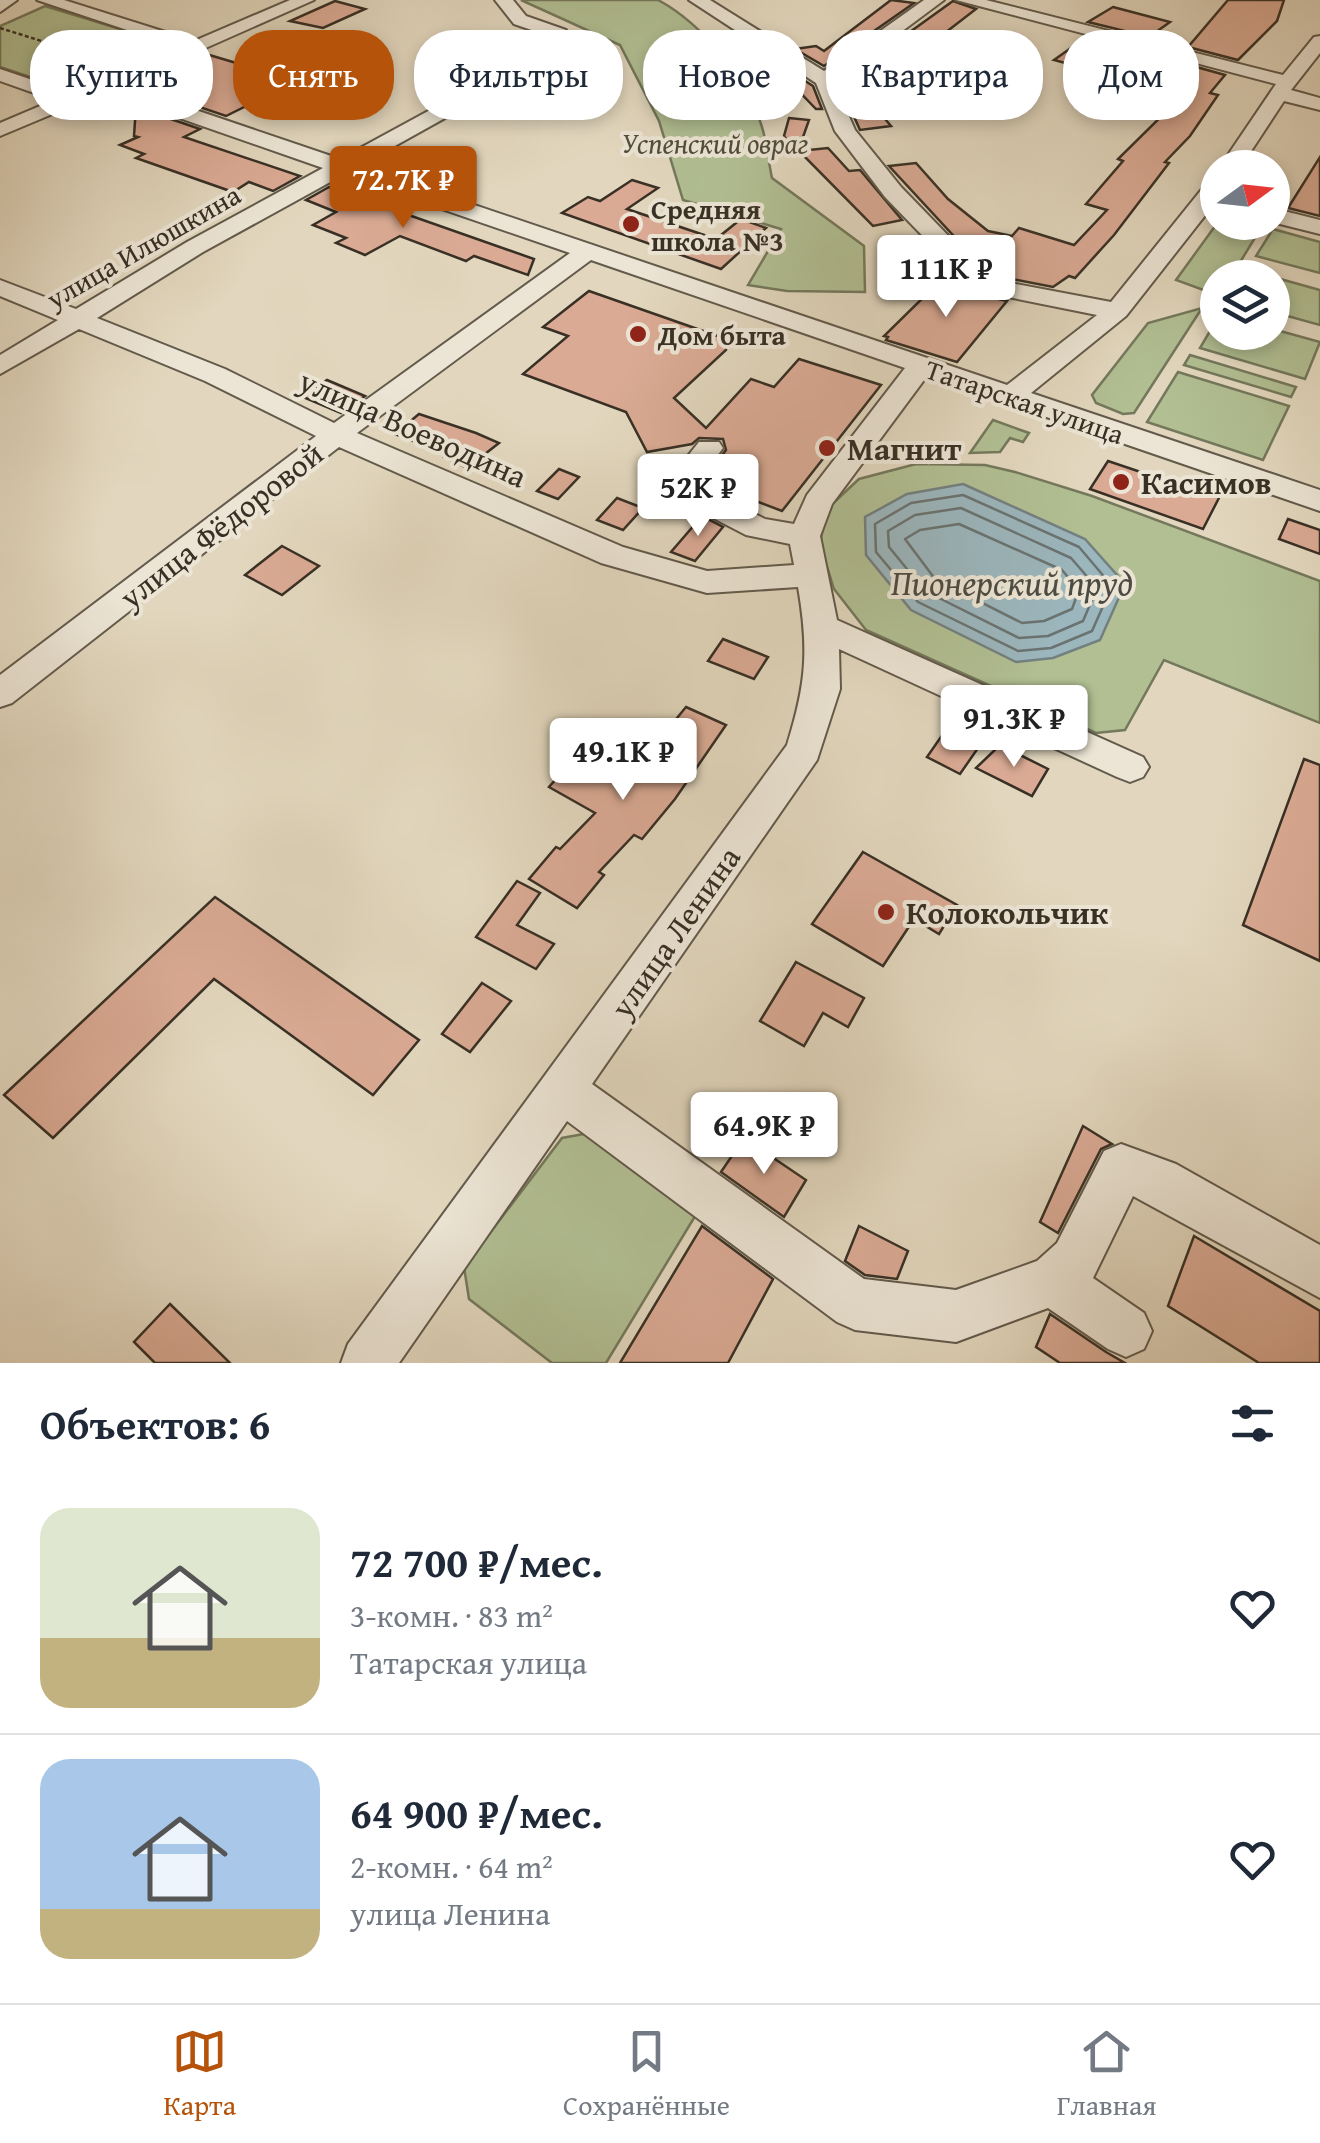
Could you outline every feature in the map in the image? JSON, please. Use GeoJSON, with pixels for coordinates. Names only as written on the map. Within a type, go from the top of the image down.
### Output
{"type":"FeatureCollection","features":[{"type":"Feature","properties":{"kind":"street"},"geometry":{"type":"LineString","coordinates":[[0,6],[8,0]]}},
{"type":"Feature","properties":{"kind":"street"},"geometry":{"type":"LineString","coordinates":[[46,0],[141,30]]}},
{"type":"Feature","properties":{"kind":"street"},"geometry":{"type":"LineString","coordinates":[[213,37],[305,0]]}},
{"type":"Feature","properties":{"kind":"street","name":"улица Илюшкина"},"geometry":{"type":"LineString","coordinates":[[0,366],[195,246],[562,46],[560,34],[520,20],[504,0]]}},
{"type":"Feature","properties":{"kind":"street"},"geometry":{"type":"LineString","coordinates":[[698,0],[824,80],[844,131],[893,192],[954,254],[997,288],[1117,311]]}},
{"type":"Feature","properties":{"kind":"street"},"geometry":{"type":"LineString","coordinates":[[824,80],[935,0]]}},
{"type":"Feature","properties":{"kind":"street"},"geometry":{"type":"LineString","coordinates":[[965,0],[1289,81],[1320,104]]}},
{"type":"Feature","properties":{"kind":"street"},"geometry":{"type":"LineString","coordinates":[[1241,150],[1320,41]]}},
{"type":"Feature","properties":{"kind":"street"},"geometry":{"type":"LineString","coordinates":[[0,75],[30,85]]}},
{"type":"Feature","properties":{"kind":"street"},"geometry":{"type":"LineString","coordinates":[[1289,81],[1320,75]]}},
{"type":"Feature","properties":{"kind":"street"},"geometry":{"type":"LineString","coordinates":[[0,130],[30,117]]}},
{"type":"Feature","properties":{"kind":"street","name":"Татарская улица"},"geometry":{"type":"LineString","coordinates":[[201,120],[1320,501]]}},
{"type":"Feature","properties":{"kind":"street"},"geometry":{"type":"LineString","coordinates":[[1010,396],[1117,311],[1200,212]]}},
{"type":"Feature","properties":{"kind":"street"},"geometry":{"type":"LineString","coordinates":[[1290,220],[1320,227]]}},
{"type":"Feature","properties":{"kind":"street","name":"улица Фёдоровой"},"geometry":{"type":"LineString","coordinates":[[0,694],[336,435],[588,251]]}},
{"type":"Feature","properties":{"kind":"street","name":"улица Воеводина"},"geometry":{"type":"LineString","coordinates":[[0,288],[215,375],[336,435],[612,555],[707,582],[809,576]]}},
{"type":"Feature","properties":{"kind":"street"},"geometry":{"type":"LineString","coordinates":[[708,448],[678,487],[757,528],[804,536],[818,502],[920,365]]}},
{"type":"Feature","properties":{"kind":"street","name":"улица Ленина"},"geometry":{"type":"LineString","coordinates":[[367,1363],[804,750],[822,689],[822,627],[804,536]]}},
{"type":"Feature","properties":{"kind":"street"},"geometry":{"type":"LineString","coordinates":[[822,627],[1130,767]]}},
{"type":"Feature","properties":{"kind":"street"},"geometry":{"type":"LineString","coordinates":[[563,1090],[855,1304],[956,1316],[1053,1281],[1075,1261],[1122,1168],[1158,1181],[1320,1273]]}},
{"type":"Feature","properties":{"kind":"street"},"geometry":{"type":"LineString","coordinates":[[1053,1281],[1126,1330]]}},
{"type":"Feature","properties":{"kind":"path"},"geometry":{"type":"LineString","coordinates":[[0,28],[30,37]]}},
{"type":"Feature","properties":{"kind":"green space","name":"Успенский овраг"},"geometry":{"type":"Polygon","coordinates":[[[521,0],[658,0],[699,30],[643,30],[643,90],[623,51],[623,30],[587,30],[521,0]]]}},
{"type":"Feature","properties":{"kind":"green space"},"geometry":{"type":"Polygon","coordinates":[[[45,6],[123,30],[30,30],[30,77],[0,67],[0,26],[45,6]]]}},
{"type":"Feature","properties":{"kind":"green space","name":"Успенский овраг"},"geometry":{"type":"Polygon","coordinates":[[[759,120],[772,178],[864,246],[865,292],[787,291],[748,285],[781,229],[683,200],[659,121],[759,120]]]}},
{"type":"Feature","properties":{"kind":"green space"},"geometry":{"type":"Polygon","coordinates":[[[1290,234],[1320,242],[1320,273],[1290,265],[1290,260],[1256,256],[1266,240],[1290,240],[1290,234]]]}},
{"type":"Feature","properties":{"kind":"green space"},"geometry":{"type":"Polygon","coordinates":[[[1205,240],[1254,240],[1241,260],[1200,260],[1200,289],[1176,280],[1205,240]]]}},
{"type":"Feature","properties":{"kind":"green space"},"geometry":{"type":"Polygon","coordinates":[[[1290,282],[1320,290],[1320,325],[1290,317],[1290,282]]]}},
{"type":"Feature","properties":{"kind":"green space"},"geometry":{"type":"Polygon","coordinates":[[[1200,309],[1134,413],[1123,414],[1096,403],[1092,395],[1148,323],[1200,309]]]}},
{"type":"Feature","properties":{"kind":"green space"},"geometry":{"type":"Polygon","coordinates":[[[1290,334],[1320,342],[1305,379],[1207,350],[1290,350],[1290,334]]]}},
{"type":"Feature","properties":{"kind":"green space"},"geometry":{"type":"Polygon","coordinates":[[[1190,355],[1296,387],[1291,397],[1184,365],[1190,355]]]}},
{"type":"Feature","properties":{"kind":"green space"},"geometry":{"type":"Polygon","coordinates":[[[1178,372],[1289,406],[1263,460],[1147,422],[1178,372]]]}},
{"type":"Feature","properties":{"kind":"green space"},"geometry":{"type":"Polygon","coordinates":[[[993,420],[1029,433],[1023,442],[1010,438],[1000,452],[970,453],[993,420]]]}},
{"type":"Feature","properties":{"kind":"green space"},"geometry":{"type":"Polygon","coordinates":[[[916,464],[985,465],[1015,472],[1092,496],[1320,581],[1320,723],[1164,660],[1125,730],[1096,733],[866,630],[834,589],[820,544],[826,510],[859,479],[916,464]]]}},
{"type":"Feature","properties":{"kind":"green space"},"geometry":{"type":"Polygon","coordinates":[[[589,1133],[700,1208],[606,1363],[552,1363],[469,1299],[464,1267],[562,1138],[589,1133]]]}},
{"type":"Feature","properties":{"kind":"water","name":"Пионерский пруд"},"geometry":{"type":"Polygon","coordinates":[[[963,484],[1085,539],[1125,584],[1100,640],[1053,658],[1016,662],[911,610],[866,555],[865,517],[907,494],[963,484]]]}},
{"type":"Feature","properties":{"kind":"building"},"geometry":{"type":"Polygon","coordinates":[[[891,0],[914,3],[875,30],[852,30],[891,0]]]}},
{"type":"Feature","properties":{"kind":"building"},"geometry":{"type":"Polygon","coordinates":[[[1228,0],[1284,0],[1277,21],[1238,60],[1199,50],[1199,34],[1228,0]]]}},
{"type":"Feature","properties":{"kind":"building"},"geometry":{"type":"Polygon","coordinates":[[[335,1],[365,9],[323,28],[290,21],[335,1]]]}},
{"type":"Feature","properties":{"kind":"building"},"geometry":{"type":"Polygon","coordinates":[[[953,1],[976,9],[949,30],[913,30],[953,1]]]}},
{"type":"Feature","properties":{"kind":"building"},"geometry":{"type":"Polygon","coordinates":[[[1113,7],[1170,22],[1159,30],[1121,30],[1088,22],[1113,7]]]}},
{"type":"Feature","properties":{"kind":"building"},"geometry":{"type":"Polygon","coordinates":[[[816,46],[824,51],[824,66],[806,55],[806,47],[816,46]]]}},
{"type":"Feature","properties":{"kind":"building"},"geometry":{"type":"Polygon","coordinates":[[[213,56],[233,62],[233,113],[226,116],[213,112],[213,56]]]}},
{"type":"Feature","properties":{"kind":"building"},"geometry":{"type":"Polygon","coordinates":[[[1199,68],[1225,75],[1210,93],[1218,95],[1190,136],[1165,162],[1169,163],[1114,235],[1075,278],[1069,276],[1053,287],[1007,278],[964,247],[889,166],[916,163],[948,199],[988,231],[1012,236],[1019,228],[1074,245],[1107,210],[1086,204],[1123,161],[1118,159],[1158,120],[1199,120],[1199,68]]]}},
{"type":"Feature","properties":{"kind":"building"},"geometry":{"type":"Polygon","coordinates":[[[806,81],[813,86],[822,109],[816,109],[806,99],[806,81]]]}},
{"type":"Feature","properties":{"kind":"building"},"geometry":{"type":"Polygon","coordinates":[[[135,120],[174,120],[200,129],[184,137],[300,176],[273,191],[249,182],[233,192],[136,158],[144,154],[120,145],[138,137],[134,136],[135,120]]]}},
{"type":"Feature","properties":{"kind":"building"},"geometry":{"type":"Polygon","coordinates":[[[788,120],[809,120],[797,154],[784,136],[788,120]]]}},
{"type":"Feature","properties":{"kind":"building"},"geometry":{"type":"Polygon","coordinates":[[[856,120],[886,120],[891,126],[860,130],[856,120]]]}},
{"type":"Feature","properties":{"kind":"building"},"geometry":{"type":"Polygon","coordinates":[[[828,148],[849,171],[860,170],[902,220],[873,226],[799,151],[828,148]]]}},
{"type":"Feature","properties":{"kind":"building"},"geometry":{"type":"Polygon","coordinates":[[[1320,157],[1320,216],[1290,208],[1320,157]]]}},
{"type":"Feature","properties":{"kind":"building","name":"Средняя школа №3"},"geometry":{"type":"Polygon","coordinates":[[[632,180],[658,188],[627,209],[716,239],[741,219],[766,228],[721,269],[562,213],[588,197],[600,201],[632,180]]]}},
{"type":"Feature","properties":{"kind":"building"},"geometry":{"type":"Polygon","coordinates":[[[329,187],[534,259],[528,275],[474,256],[466,261],[400,236],[365,255],[336,243],[346,238],[313,225],[336,212],[306,200],[329,187]]]}},
{"type":"Feature","properties":{"kind":"building"},"geometry":{"type":"Polygon","coordinates":[[[960,276],[986,296],[1007,301],[957,362],[886,340],[888,337],[884,336],[940,281],[948,284],[960,276]]]}},
{"type":"Feature","properties":{"kind":"building"},"geometry":{"type":"Polygon","coordinates":[[[589,291],[726,339],[726,350],[674,398],[706,428],[751,379],[774,387],[799,359],[881,385],[782,511],[748,498],[743,504],[722,493],[724,490],[702,482],[726,450],[723,439],[699,438],[692,444],[647,452],[626,412],[523,374],[568,336],[543,327],[589,291]]]}},
{"type":"Feature","properties":{"kind":"building"},"geometry":{"type":"Polygon","coordinates":[[[327,380],[365,396],[341,413],[303,397],[327,380]]]}},
{"type":"Feature","properties":{"kind":"building"},"geometry":{"type":"Polygon","coordinates":[[[419,414],[499,443],[467,468],[444,457],[447,454],[395,434],[419,414]]]}},
{"type":"Feature","properties":{"kind":"building","name":"Касимов"},"geometry":{"type":"Polygon","coordinates":[[[1108,461],[1185,487],[1188,481],[1222,492],[1203,529],[1090,489],[1108,461]]]}},
{"type":"Feature","properties":{"kind":"building"},"geometry":{"type":"Polygon","coordinates":[[[559,469],[579,477],[558,499],[537,491],[559,469]]]}},
{"type":"Feature","properties":{"kind":"building"},"geometry":{"type":"Polygon","coordinates":[[[617,498],[643,508],[623,530],[597,520],[617,498]]]}},
{"type":"Feature","properties":{"kind":"building"},"geometry":{"type":"Polygon","coordinates":[[[702,516],[723,527],[695,561],[671,552],[702,516]]]}},
{"type":"Feature","properties":{"kind":"building"},"geometry":{"type":"Polygon","coordinates":[[[1288,519],[1320,530],[1320,554],[1279,539],[1288,519]]]}},
{"type":"Feature","properties":{"kind":"building"},"geometry":{"type":"Polygon","coordinates":[[[282,546],[319,566],[282,595],[245,575],[282,546]]]}},
{"type":"Feature","properties":{"kind":"building"},"geometry":{"type":"Polygon","coordinates":[[[723,639],[768,657],[754,679],[708,661],[723,639]]]}},
{"type":"Feature","properties":{"kind":"building"},"geometry":{"type":"Polygon","coordinates":[[[686,707],[726,725],[642,839],[634,835],[599,872],[604,875],[577,908],[529,879],[556,847],[560,849],[595,813],[549,787],[575,758],[619,782],[660,725],[668,729],[686,707]]]}},
{"type":"Feature","properties":{"kind":"building"},"geometry":{"type":"Polygon","coordinates":[[[945,731],[978,748],[960,774],[927,757],[945,731]]]}},
{"type":"Feature","properties":{"kind":"building"},"geometry":{"type":"Polygon","coordinates":[[[1000,745],[1048,769],[1032,796],[976,768],[1000,745]]]}},
{"type":"Feature","properties":{"kind":"building"},"geometry":{"type":"Polygon","coordinates":[[[1304,759],[1320,765],[1320,961],[1243,925],[1304,759]]]}},
{"type":"Feature","properties":{"kind":"building","name":"Колокольчик"},"geometry":{"type":"Polygon","coordinates":[[[863,852],[957,905],[939,934],[914,919],[883,966],[812,924],[863,852]]]}},
{"type":"Feature","properties":{"kind":"building"},"geometry":{"type":"Polygon","coordinates":[[[517,881],[540,893],[517,925],[554,944],[536,969],[476,937],[517,881]]]}},
{"type":"Feature","properties":{"kind":"building"},"geometry":{"type":"Polygon","coordinates":[[[215,897],[419,1040],[373,1095],[214,979],[53,1138],[4,1095],[215,897]]]}},
{"type":"Feature","properties":{"kind":"building"},"geometry":{"type":"Polygon","coordinates":[[[796,962],[864,998],[848,1027],[823,1013],[804,1046],[760,1021],[796,962]]]}},
{"type":"Feature","properties":{"kind":"building"},"geometry":{"type":"Polygon","coordinates":[[[482,983],[511,1001],[470,1052],[442,1034],[482,983]]]}},
{"type":"Feature","properties":{"kind":"building"},"geometry":{"type":"Polygon","coordinates":[[[1083,1126],[1112,1144],[1101,1149],[1058,1233],[1040,1222],[1083,1126]]]}},
{"type":"Feature","properties":{"kind":"building"},"geometry":{"type":"Polygon","coordinates":[[[744,1138],[806,1180],[784,1217],[721,1172],[744,1138]]]}},
{"type":"Feature","properties":{"kind":"building"},"geometry":{"type":"Polygon","coordinates":[[[702,1226],[773,1279],[728,1363],[620,1363],[702,1226]]]}},
{"type":"Feature","properties":{"kind":"building"},"geometry":{"type":"Polygon","coordinates":[[[859,1226],[908,1251],[897,1279],[865,1275],[845,1261],[859,1226]]]}},
{"type":"Feature","properties":{"kind":"building"},"geometry":{"type":"Polygon","coordinates":[[[1194,1236],[1320,1311],[1320,1363],[1259,1363],[1168,1306],[1194,1236]]]}},
{"type":"Feature","properties":{"kind":"building"},"geometry":{"type":"Polygon","coordinates":[[[170,1304],[230,1363],[155,1363],[134,1342],[170,1304]]]}},
{"type":"Feature","properties":{"kind":"building"},"geometry":{"type":"Polygon","coordinates":[[[1050,1314],[1125,1363],[1060,1363],[1036,1347],[1050,1314]]]}},
{"type":"Feature","properties":{"kind":"place","name":"Средняя школа №3"},"geometry":{"type":"Point","coordinates":[631,224]}},
{"type":"Feature","properties":{"kind":"place","name":"Дом быта"},"geometry":{"type":"Point","coordinates":[638,334]}},
{"type":"Feature","properties":{"kind":"place","name":"Магнит"},"geometry":{"type":"Point","coordinates":[827,448]}},
{"type":"Feature","properties":{"kind":"place","name":"Касимов"},"geometry":{"type":"Point","coordinates":[1121,482]}},
{"type":"Feature","properties":{"kind":"place","name":"Колокольчик"},"geometry":{"type":"Point","coordinates":[886,912]}}]}
